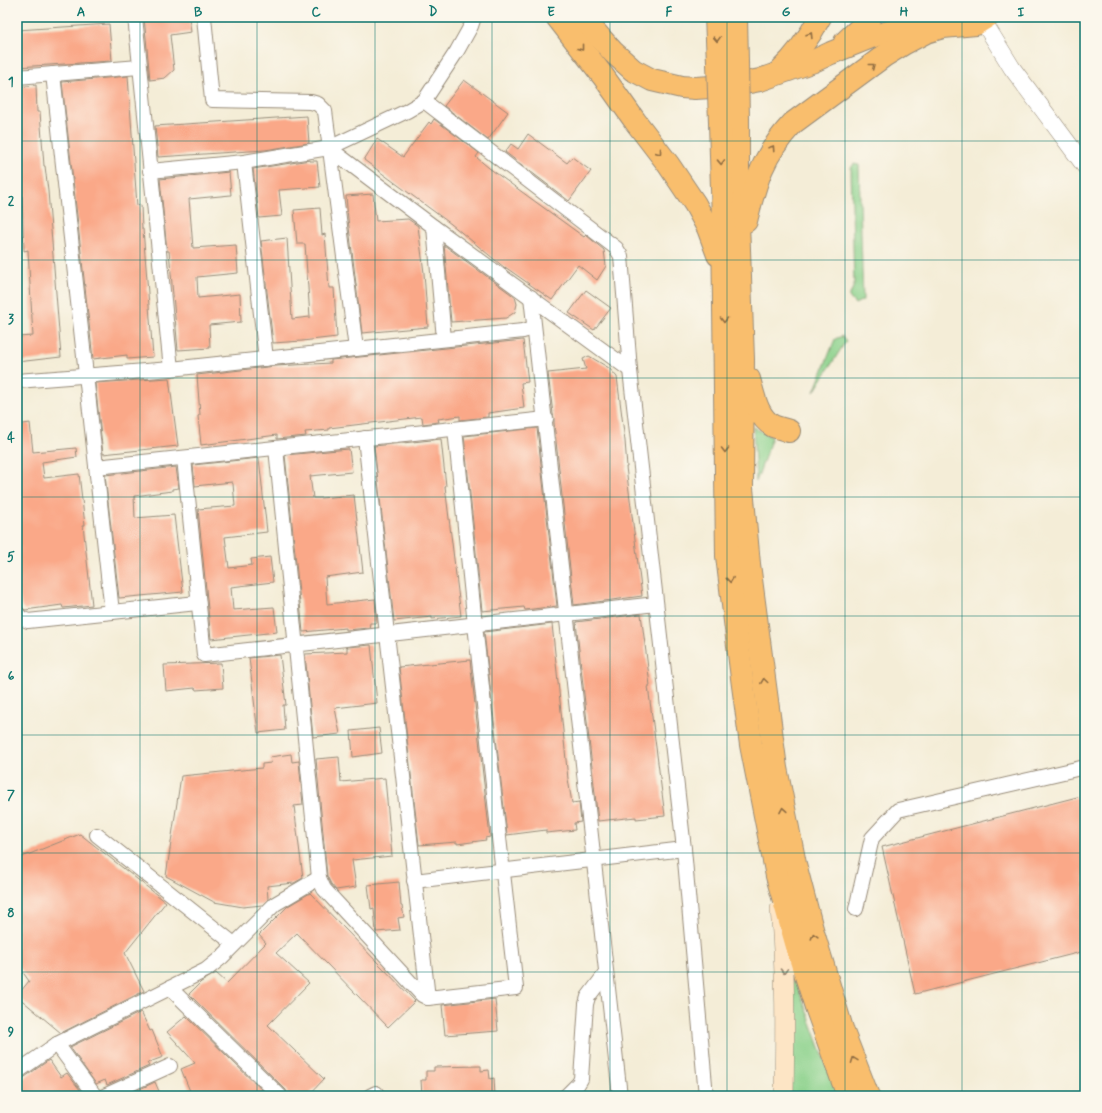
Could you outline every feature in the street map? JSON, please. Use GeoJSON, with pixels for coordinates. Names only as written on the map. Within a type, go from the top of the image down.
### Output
{"type":"FeatureCollection","features":[{"type":"Feature","properties":{"kind":"highway"},"geometry":{"type":"LineString","coordinates":[[582,17],[613,52],[633,70],[652,80],[682,87],[695,88],[729,86],[760,80],[814,61],[831,52],[871,37],[940,17]]}},
{"type":"Feature","properties":{"kind":"highway"},"geometry":{"type":"LineString","coordinates":[[603,17],[616,40],[631,57],[646,70],[669,83]]}},
{"type":"Feature","properties":{"kind":"highway"},"geometry":{"type":"LineString","coordinates":[[716,17],[727,61],[729,122],[739,252],[743,359],[743,495],[749,564],[776,768],[793,857],[810,923],[843,1032],[868,1096]]}},
{"type":"Feature","properties":{"kind":"highway"},"geometry":{"type":"LineString","coordinates":[[727,61],[736,17]]}},
{"type":"Feature","properties":{"kind":"highway"},"geometry":{"type":"LineString","coordinates":[[778,73],[805,43],[820,17]]}},
{"type":"Feature","properties":{"kind":"highway"},"geometry":{"type":"LineString","coordinates":[[831,52],[860,28],[870,17]]}},
{"type":"Feature","properties":{"kind":"highway"},"geometry":{"type":"LineString","coordinates":[[559,19],[668,164],[695,204],[708,228],[718,255],[724,287]]}},
{"type":"Feature","properties":{"kind":"highway"},"geometry":{"type":"LineString","coordinates":[[739,252],[756,181],[766,157],[780,137],[793,123],[884,56],[905,43],[926,32],[971,20]]}},
{"type":"Feature","properties":{"kind":"highway"},"geometry":{"type":"LineString","coordinates":[[729,122],[724,287],[727,556],[735,626],[751,745],[777,876],[816,1008],[848,1096]]}},
{"type":"Feature","properties":{"kind":"highway"},"geometry":{"type":"LineString","coordinates":[[743,359],[760,414],[774,427],[789,431]]}},
{"type":"Feature","properties":{"kind":"main road"},"geometry":{"type":"LineString","coordinates":[[777,876],[782,930],[785,1021],[784,1096]]}},
{"type":"Feature","properties":{"kind":"street"},"geometry":{"type":"LineString","coordinates":[[135,17],[171,369]]}},
{"type":"Feature","properties":{"kind":"street"},"geometry":{"type":"LineString","coordinates":[[204,17],[212,100],[310,102],[318,104],[325,110],[356,349]]}},
{"type":"Feature","properties":{"kind":"street"},"geometry":{"type":"LineString","coordinates":[[150,171],[244,162],[330,148],[407,111],[424,101],[472,26],[474,17]]}},
{"type":"Feature","properties":{"kind":"street"},"geometry":{"type":"LineString","coordinates":[[971,20],[1012,68],[1085,166]]}},
{"type":"Feature","properties":{"kind":"street"},"geometry":{"type":"LineString","coordinates":[[17,77],[140,67]]}},
{"type":"Feature","properties":{"kind":"street"},"geometry":{"type":"LineString","coordinates":[[53,74],[112,612]]}},
{"type":"Feature","properties":{"kind":"street"},"geometry":{"type":"LineString","coordinates":[[424,101],[616,248],[621,256],[630,370],[684,849],[706,1096]]}},
{"type":"Feature","properties":{"kind":"street"},"geometry":{"type":"LineString","coordinates":[[330,148],[434,227],[630,370]]}},
{"type":"Feature","properties":{"kind":"street"},"geometry":{"type":"LineString","coordinates":[[244,162],[266,359]]}},
{"type":"Feature","properties":{"kind":"street"},"geometry":{"type":"LineString","coordinates":[[434,227],[444,339]]}},
{"type":"Feature","properties":{"kind":"street"},"geometry":{"type":"LineString","coordinates":[[531,297],[546,419],[620,1096]]}},
{"type":"Feature","properties":{"kind":"street"},"geometry":{"type":"LineString","coordinates":[[17,381],[171,369],[523,331],[534,328]]}},
{"type":"Feature","properties":{"kind":"street"},"geometry":{"type":"LineString","coordinates":[[96,467],[546,419]]}},
{"type":"Feature","properties":{"kind":"street"},"geometry":{"type":"LineString","coordinates":[[276,448],[319,878],[324,889],[422,995],[428,998],[516,988],[475,625],[455,429]]}},
{"type":"Feature","properties":{"kind":"street"},"geometry":{"type":"LineString","coordinates":[[365,438],[428,998]]}},
{"type":"Feature","properties":{"kind":"street"},"geometry":{"type":"LineString","coordinates":[[184,458],[197,603],[204,655],[656,604]]}},
{"type":"Feature","properties":{"kind":"street"},"geometry":{"type":"LineString","coordinates":[[18,616],[28,621],[197,603]]}},
{"type":"Feature","properties":{"kind":"street"},"geometry":{"type":"LineString","coordinates":[[856,910],[872,838],[898,810],[1085,767]]}},
{"type":"Feature","properties":{"kind":"street"},"geometry":{"type":"LineString","coordinates":[[97,835],[234,944]]}},
{"type":"Feature","properties":{"kind":"street"},"geometry":{"type":"LineString","coordinates":[[414,881],[684,849]]}},
{"type":"Feature","properties":{"kind":"street"},"geometry":{"type":"LineString","coordinates":[[17,1072],[57,1044],[206,970],[222,957],[275,904],[319,878]]}},
{"type":"Feature","properties":{"kind":"street"},"geometry":{"type":"LineString","coordinates":[[566,1096],[581,1079],[586,1004],[588,996],[606,973]]}},
{"type":"Feature","properties":{"kind":"street"},"geometry":{"type":"LineString","coordinates":[[170,988],[280,1096]]}},
{"type":"Feature","properties":{"kind":"street"},"geometry":{"type":"LineString","coordinates":[[57,1044],[95,1096]]}},
{"type":"Feature","properties":{"kind":"street"},"geometry":{"type":"LineString","coordinates":[[104,1096],[170,1066]]}},
{"type":"Feature","properties":{"kind":"street"},"geometry":{"type":"LineString","coordinates":[[370,1096],[376,1094],[378,1096]]}},
{"type":"Feature","properties":{"kind":"green space"},"geometry":{"type":"Polygon","coordinates":[[[854,164],[859,165],[863,300],[855,304],[849,297],[854,285],[851,168],[854,164]]]}},
{"type":"Feature","properties":{"kind":"green space"},"geometry":{"type":"Polygon","coordinates":[[[842,336],[846,341],[814,392],[835,339],[842,336]]]}},
{"type":"Feature","properties":{"kind":"green space"},"geometry":{"type":"Polygon","coordinates":[[[753,427],[772,437],[756,482],[753,427]]]}},
{"type":"Feature","properties":{"kind":"green space"},"geometry":{"type":"Polygon","coordinates":[[[792,971],[838,1096],[790,1096],[792,971]]]}},
{"type":"Feature","properties":{"kind":"building"},"geometry":{"type":"Polygon","coordinates":[[[144,17],[189,17],[191,32],[170,35],[174,70],[165,78],[150,80],[144,17]]]}},
{"type":"Feature","properties":{"kind":"building"},"geometry":{"type":"Polygon","coordinates":[[[109,24],[112,61],[17,67],[17,30],[109,24]]]}},
{"type":"Feature","properties":{"kind":"building"},"geometry":{"type":"Polygon","coordinates":[[[128,76],[137,206],[141,205],[153,357],[127,359],[127,355],[93,359],[62,82],[128,76]]]}},
{"type":"Feature","properties":{"kind":"building"},"geometry":{"type":"Polygon","coordinates":[[[464,80],[508,112],[488,140],[444,106],[464,80]]]}},
{"type":"Feature","properties":{"kind":"building"},"geometry":{"type":"Polygon","coordinates":[[[36,85],[37,112],[40,112],[44,166],[48,191],[61,357],[17,362],[17,337],[33,336],[28,250],[24,251],[22,195],[17,164],[17,87],[36,85]]]}},
{"type":"Feature","properties":{"kind":"building"},"geometry":{"type":"Polygon","coordinates":[[[307,116],[309,143],[265,150],[158,157],[155,126],[307,116]]]}},
{"type":"Feature","properties":{"kind":"building"},"geometry":{"type":"Polygon","coordinates":[[[434,119],[479,153],[476,157],[489,168],[584,237],[586,235],[604,250],[606,266],[597,280],[578,265],[552,300],[505,267],[506,269],[451,224],[364,160],[377,139],[403,157],[429,122],[431,124],[434,119]]]}},
{"type":"Feature","properties":{"kind":"building"},"geometry":{"type":"Polygon","coordinates":[[[528,134],[567,163],[572,157],[591,171],[569,201],[505,152],[511,144],[518,149],[528,134]]]}},
{"type":"Feature","properties":{"kind":"building"},"geometry":{"type":"Polygon","coordinates":[[[310,160],[317,161],[320,187],[279,190],[282,216],[259,218],[253,169],[310,160]]]}},
{"type":"Feature","properties":{"kind":"building"},"geometry":{"type":"Polygon","coordinates":[[[229,172],[231,195],[189,199],[193,248],[236,245],[238,273],[197,277],[198,298],[240,294],[241,322],[209,325],[210,348],[178,350],[169,251],[167,251],[160,179],[229,172]]]}},
{"type":"Feature","properties":{"kind":"building"},"geometry":{"type":"Polygon","coordinates":[[[373,194],[376,221],[408,219],[418,226],[424,273],[428,327],[362,333],[346,196],[373,194]]]}},
{"type":"Feature","properties":{"kind":"building"},"geometry":{"type":"Polygon","coordinates":[[[320,208],[322,235],[325,234],[329,288],[334,288],[337,337],[273,343],[261,241],[287,238],[292,319],[310,317],[305,244],[297,244],[294,210],[320,208]]]}},
{"type":"Feature","properties":{"kind":"building"},"geometry":{"type":"Polygon","coordinates":[[[444,245],[515,297],[517,304],[515,312],[506,318],[451,322],[444,245]]]}},
{"type":"Feature","properties":{"kind":"building"},"geometry":{"type":"Polygon","coordinates":[[[586,290],[611,308],[594,330],[569,313],[586,290]]]}},
{"type":"Feature","properties":{"kind":"building"},"geometry":{"type":"Polygon","coordinates":[[[523,340],[528,382],[521,383],[524,408],[488,413],[488,417],[460,420],[460,416],[438,419],[439,422],[423,424],[422,417],[329,428],[329,430],[305,432],[306,436],[277,439],[277,435],[201,445],[198,416],[200,415],[197,375],[276,366],[331,363],[331,360],[523,340]]]}},
{"type":"Feature","properties":{"kind":"building"},"geometry":{"type":"Polygon","coordinates":[[[589,356],[609,368],[617,377],[625,441],[626,467],[642,596],[574,605],[548,373],[586,369],[583,359],[589,356]]]}},
{"type":"Feature","properties":{"kind":"building"},"geometry":{"type":"Polygon","coordinates":[[[169,378],[178,446],[103,454],[95,383],[169,378]]]}},
{"type":"Feature","properties":{"kind":"building"},"geometry":{"type":"Polygon","coordinates":[[[30,423],[33,452],[76,448],[77,457],[42,462],[44,478],[79,474],[92,605],[63,608],[62,605],[25,610],[21,606],[17,570],[17,425],[30,423]]]}},
{"type":"Feature","properties":{"kind":"building"},"geometry":{"type":"Polygon","coordinates":[[[537,428],[557,606],[525,610],[524,607],[482,611],[464,436],[537,428]]]}},
{"type":"Feature","properties":{"kind":"building"},"geometry":{"type":"Polygon","coordinates":[[[441,439],[445,486],[461,616],[394,621],[374,446],[441,439]]]}},
{"type":"Feature","properties":{"kind":"building"},"geometry":{"type":"Polygon","coordinates":[[[349,449],[352,472],[310,476],[313,498],[354,495],[363,572],[325,577],[327,604],[375,599],[377,623],[370,623],[369,628],[346,630],[346,628],[303,632],[285,455],[349,449]]]}},
{"type":"Feature","properties":{"kind":"building"},"geometry":{"type":"Polygon","coordinates":[[[259,458],[267,532],[225,537],[229,568],[252,565],[251,559],[270,557],[273,582],[231,587],[233,610],[274,607],[277,632],[211,639],[198,509],[235,506],[233,484],[232,482],[195,486],[193,465],[259,458]]]}},
{"type":"Feature","properties":{"kind":"building"},"geometry":{"type":"Polygon","coordinates":[[[176,467],[179,488],[172,489],[172,491],[134,496],[135,518],[174,515],[183,592],[119,598],[105,475],[176,467]]]}},
{"type":"Feature","properties":{"kind":"building"},"geometry":{"type":"Polygon","coordinates":[[[641,614],[650,686],[648,686],[665,816],[598,821],[576,622],[641,614]]]}},
{"type":"Feature","properties":{"kind":"building"},"geometry":{"type":"Polygon","coordinates":[[[552,624],[568,779],[572,803],[579,802],[581,822],[574,823],[575,830],[546,833],[546,830],[507,835],[484,632],[552,624]]]}},
{"type":"Feature","properties":{"kind":"building"},"geometry":{"type":"Polygon","coordinates":[[[371,645],[377,703],[335,708],[340,734],[313,737],[305,654],[347,652],[347,647],[371,645]]]}},
{"type":"Feature","properties":{"kind":"building"},"geometry":{"type":"Polygon","coordinates":[[[280,655],[286,705],[283,705],[285,730],[258,733],[249,658],[280,655]]]}},
{"type":"Feature","properties":{"kind":"building"},"geometry":{"type":"Polygon","coordinates":[[[470,660],[490,837],[485,838],[486,840],[457,844],[457,842],[419,845],[399,667],[470,660]]]}},
{"type":"Feature","properties":{"kind":"building"},"geometry":{"type":"Polygon","coordinates":[[[221,663],[223,688],[196,690],[195,688],[166,691],[164,665],[221,663]]]}},
{"type":"Feature","properties":{"kind":"building"},"geometry":{"type":"Polygon","coordinates":[[[379,728],[382,753],[353,757],[351,731],[379,728]]]}},
{"type":"Feature","properties":{"kind":"building"},"geometry":{"type":"Polygon","coordinates":[[[291,754],[292,762],[299,761],[303,805],[294,806],[303,878],[294,883],[267,886],[268,899],[262,905],[243,907],[214,902],[166,876],[181,776],[262,768],[262,764],[271,763],[270,757],[291,754]]]}},
{"type":"Feature","properties":{"kind":"building"},"geometry":{"type":"Polygon","coordinates":[[[339,757],[341,782],[385,778],[392,856],[352,860],[356,887],[336,890],[327,876],[316,759],[339,757]]]}},
{"type":"Feature","properties":{"kind":"building"},"geometry":{"type":"Polygon","coordinates":[[[1085,795],[1085,951],[915,994],[882,847],[1085,795]]]}},
{"type":"Feature","properties":{"kind":"building"},"geometry":{"type":"Polygon","coordinates":[[[80,834],[166,902],[125,953],[144,991],[61,1033],[17,996],[29,981],[17,964],[17,859],[80,834]]]}},
{"type":"Feature","properties":{"kind":"building"},"geometry":{"type":"Polygon","coordinates":[[[399,882],[401,906],[404,917],[398,918],[400,930],[376,932],[374,908],[371,909],[368,885],[399,882]]]}},
{"type":"Feature","properties":{"kind":"building"},"geometry":{"type":"Polygon","coordinates":[[[310,893],[415,1001],[388,1027],[297,933],[276,953],[309,983],[268,1025],[324,1079],[308,1096],[288,1096],[286,1090],[189,994],[201,982],[216,973],[227,983],[266,943],[259,935],[288,906],[310,893]]]}},
{"type":"Feature","properties":{"kind":"building"},"geometry":{"type":"Polygon","coordinates":[[[495,999],[498,1031],[445,1035],[442,1005],[495,999]]]}},
{"type":"Feature","properties":{"kind":"building"},"geometry":{"type":"Polygon","coordinates":[[[141,1012],[150,1031],[152,1030],[163,1057],[147,1063],[149,1066],[107,1085],[105,1080],[96,1084],[70,1047],[141,1012]]]}},
{"type":"Feature","properties":{"kind":"building"},"geometry":{"type":"Polygon","coordinates":[[[186,1016],[268,1096],[192,1096],[181,1069],[195,1063],[167,1032],[186,1016]]]}},
{"type":"Feature","properties":{"kind":"building"},"geometry":{"type":"Polygon","coordinates":[[[49,1060],[61,1077],[67,1073],[80,1090],[73,1093],[76,1096],[17,1096],[17,1080],[22,1079],[49,1060]]]}},
{"type":"Feature","properties":{"kind":"building"},"geometry":{"type":"Polygon","coordinates":[[[481,1066],[481,1071],[489,1070],[490,1079],[494,1078],[495,1096],[422,1096],[421,1080],[426,1080],[426,1071],[434,1071],[434,1067],[481,1066]]]}},
{"type":"Feature","properties":{"kind":"building"},"geometry":{"type":"Polygon","coordinates":[[[155,1082],[161,1096],[125,1096],[155,1082]]]}}]}
